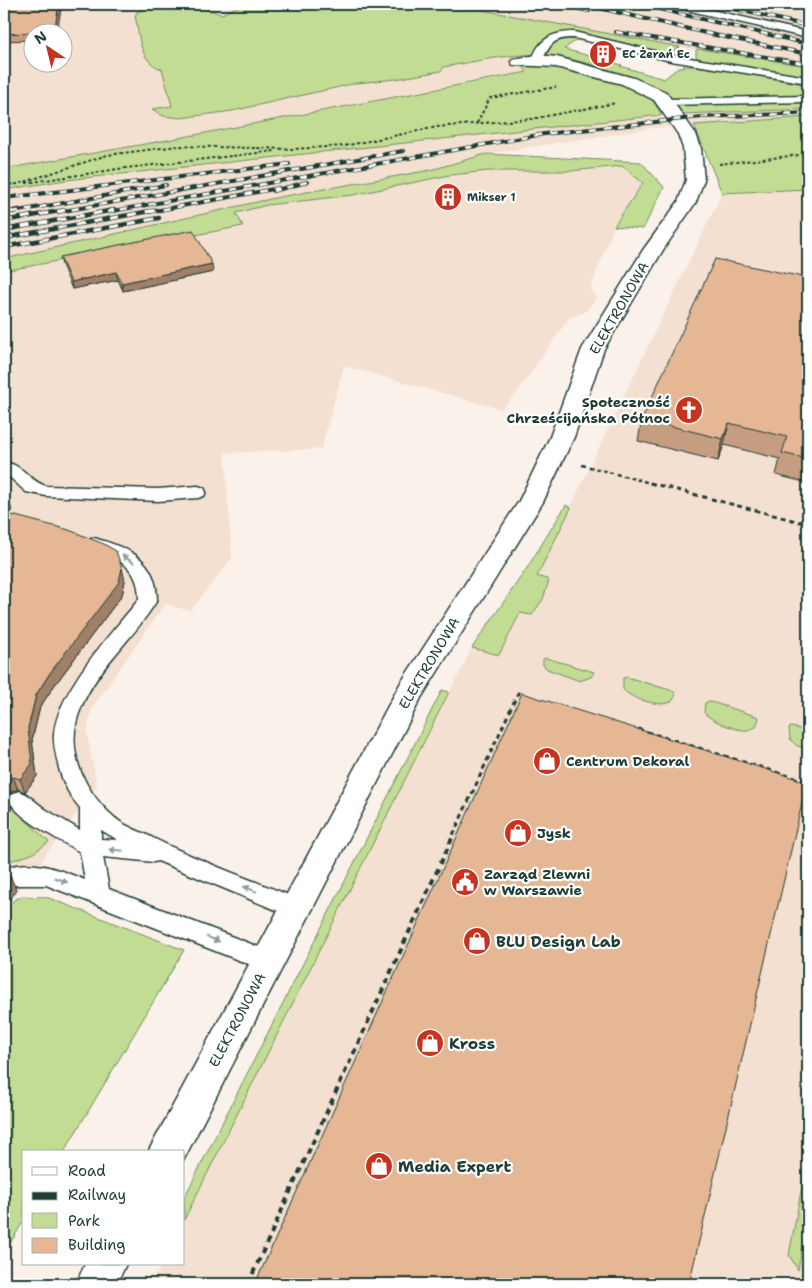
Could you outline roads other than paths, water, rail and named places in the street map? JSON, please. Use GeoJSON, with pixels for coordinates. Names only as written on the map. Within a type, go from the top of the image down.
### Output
{"type":"FeatureCollection","features":[{"type":"Feature","properties":{"kind":"street"},"geometry":{"type":"LineString","coordinates":[[519,62],[537,60],[557,62],[628,81],[652,91],[666,102]]}},
{"type":"Feature","properties":{"kind":"street","name":"ELEKTRONOWA"},"geometry":{"type":"LineString","coordinates":[[168,1150],[410,692],[531,502],[562,436],[593,349],[653,250],[687,202],[694,174],[692,148],[687,134],[666,102]]}},
{"type":"Feature","properties":{"kind":"street"},"geometry":{"type":"LineString","coordinates":[[96,1284],[105,1266]]}},
{"type":"Feature","properties":{"kind":"lane"},"geometry":{"type":"LineString","coordinates":[[673,4],[808,35]]}},
{"type":"Feature","properties":{"kind":"lane"},"geometry":{"type":"LineString","coordinates":[[537,60],[541,47],[550,39],[574,35],[671,58],[808,80]]}},
{"type":"Feature","properties":{"kind":"lane"},"geometry":{"type":"LineString","coordinates":[[666,102],[808,99]]}},
{"type":"Feature","properties":{"kind":"lane"},"geometry":{"type":"LineString","coordinates":[[9,468],[32,488],[46,491],[158,495],[198,492]]}},
{"type":"Feature","properties":{"kind":"lane"},"geometry":{"type":"LineString","coordinates":[[81,539],[130,559],[140,569],[146,581],[148,600],[90,675],[71,707],[64,734],[66,757],[72,776],[82,795],[91,807],[112,827],[165,854],[295,908]]}},
{"type":"Feature","properties":{"kind":"lane"},"geometry":{"type":"LineString","coordinates":[[19,800],[38,815],[90,847],[165,854]]}},
{"type":"Feature","properties":{"kind":"lane"},"geometry":{"type":"LineString","coordinates":[[91,807],[90,847],[99,894]]}},
{"type":"Feature","properties":{"kind":"lane"},"geometry":{"type":"LineString","coordinates":[[13,875],[47,875],[269,961]]}},
{"type":"Feature","properties":{"kind":"railway"},"geometry":{"type":"LineString","coordinates":[[557,4],[589,11]]}},
{"type":"Feature","properties":{"kind":"railway"},"geometry":{"type":"LineString","coordinates":[[582,4],[710,34],[808,54]]}},
{"type":"Feature","properties":{"kind":"railway"},"geometry":{"type":"LineString","coordinates":[[638,4],[808,44]]}},
{"type":"Feature","properties":{"kind":"railway"},"geometry":{"type":"LineString","coordinates":[[713,4],[808,26]]}},
{"type":"Feature","properties":{"kind":"railway"},"geometry":{"type":"LineString","coordinates":[[616,32],[808,64]]}},
{"type":"Feature","properties":{"kind":"railway"},"geometry":{"type":"LineString","coordinates":[[107,212],[544,134],[702,117],[808,113]]}},
{"type":"Feature","properties":{"kind":"railway"},"geometry":{"type":"LineString","coordinates":[[58,212],[403,151]]}},
{"type":"Feature","properties":{"kind":"railway"},"geometry":{"type":"LineString","coordinates":[[4,198],[289,164]]}},
{"type":"Feature","properties":{"kind":"railway"},"geometry":{"type":"LineString","coordinates":[[273,191],[307,182]]}},
{"type":"Feature","properties":{"kind":"railway"},"geometry":{"type":"LineString","coordinates":[[12,212],[166,185]]}},
{"type":"Feature","properties":{"kind":"railway"},"geometry":{"type":"LineString","coordinates":[[149,212],[279,188]]}},
{"type":"Feature","properties":{"kind":"railway"},"geometry":{"type":"LineString","coordinates":[[4,213],[19,210]]}},
{"type":"Feature","properties":{"kind":"railway"},"geometry":{"type":"LineString","coordinates":[[4,221],[65,210]]}},
{"type":"Feature","properties":{"kind":"railway"},"geometry":{"type":"LineString","coordinates":[[4,230],[114,210]]}},
{"type":"Feature","properties":{"kind":"railway"},"geometry":{"type":"LineString","coordinates":[[4,238],[156,210]]}},
{"type":"Feature","properties":{"kind":"railway"},"geometry":{"type":"LineString","coordinates":[[4,247],[159,218]]}},
{"type":"Feature","properties":{"kind":"place","name":"EC Żerań Ec"},"geometry":{"type":"Point","coordinates":[603,54]}},
{"type":"Feature","properties":{"kind":"place","name":"Mikser 1"},"geometry":{"type":"Point","coordinates":[448,197]}},
{"type":"Feature","properties":{"kind":"place","name":"Społeczność Chrześcijańska Północ"},"geometry":{"type":"Point","coordinates":[689,410]}},
{"type":"Feature","properties":{"kind":"place","name":"Centrum Dekoral"},"geometry":{"type":"Point","coordinates":[547,761]}},
{"type":"Feature","properties":{"kind":"place","name":"Jysk"},"geometry":{"type":"Point","coordinates":[518,833]}},
{"type":"Feature","properties":{"kind":"place","name":"Zarząd Zlewni w Warszawie"},"geometry":{"type":"Point","coordinates":[465,882]}},
{"type":"Feature","properties":{"kind":"place","name":"BLU Design Lab"},"geometry":{"type":"Point","coordinates":[477,941]}},
{"type":"Feature","properties":{"kind":"place","name":"Kross"},"geometry":{"type":"Point","coordinates":[430,1043]}},
{"type":"Feature","properties":{"kind":"place","name":"Media Expert"},"geometry":{"type":"Point","coordinates":[379,1166]}}]}
